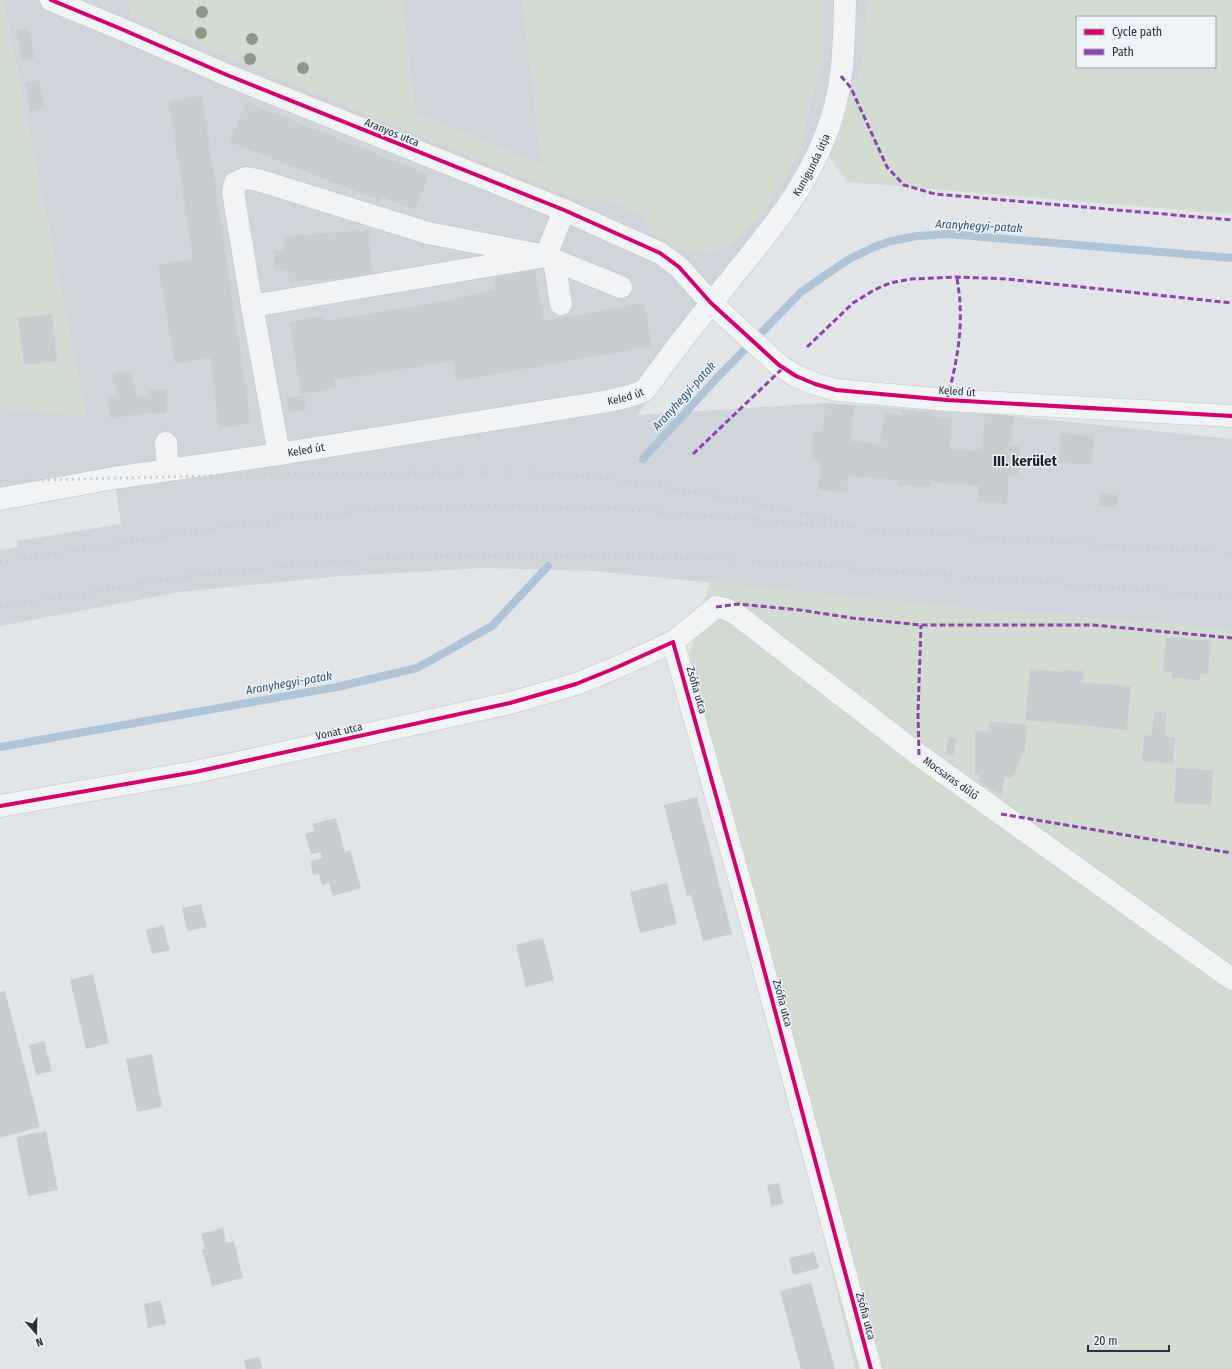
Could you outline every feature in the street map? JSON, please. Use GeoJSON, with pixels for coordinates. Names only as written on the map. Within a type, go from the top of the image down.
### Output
{"type":"FeatureCollection","features":[{"type":"Feature","properties":{"kind":"street","name":"Aranyos utca"},"geometry":{"type":"LineString","coordinates":[[52,0],[79,6],[119,28],[227,75],[564,210],[660,253],[679,267],[711,303]]}},
{"type":"Feature","properties":{"kind":"street","name":"Kunigunda útja"},"geometry":{"type":"LineString","coordinates":[[711,303],[777,222],[803,183],[819,154],[833,116],[838,92],[843,56],[845,0]]}},
{"type":"Feature","properties":{"kind":"street"},"geometry":{"type":"LineString","coordinates":[[279,454],[252,306],[234,192],[236,183],[246,178],[258,180],[428,233],[550,258],[621,287]]}},
{"type":"Feature","properties":{"kind":"street"},"geometry":{"type":"LineString","coordinates":[[561,304],[550,258],[564,210]]}},
{"type":"Feature","properties":{"kind":"street"},"geometry":{"type":"LineString","coordinates":[[252,306],[550,258]]}},
{"type":"Feature","properties":{"kind":"street","name":"Keled út"},"geometry":{"type":"LineString","coordinates":[[0,499],[114,478],[279,454],[603,402],[638,393],[644,390],[711,303],[779,365],[806,381],[836,390],[947,400],[1232,416]]}},
{"type":"Feature","properties":{"kind":"street"},"geometry":{"type":"LineString","coordinates":[[166,443],[168,470]]}},
{"type":"Feature","properties":{"kind":"street","name":"Mocsaras dűlő"},"geometry":{"type":"LineString","coordinates":[[673,642],[716,607],[726,609],[736,614],[919,755],[1232,979]]}},
{"type":"Feature","properties":{"kind":"street","name":"Vonat utca"},"geometry":{"type":"LineString","coordinates":[[0,806],[194,772],[510,703],[576,684],[614,669],[673,642]]}},
{"type":"Feature","properties":{"kind":"street","name":"Zsófia utca"},"geometry":{"type":"LineString","coordinates":[[673,642],[748,910],[871,1369]]}},
{"type":"Feature","properties":{"kind":"shaded area"},"geometry":{"type":"Polygon","coordinates":[[[0,0],[868,0],[863,63],[829,156],[637,415],[825,403],[1014,416],[1232,439],[1232,629],[955,607],[594,571],[483,568],[342,576],[180,592],[0,626],[0,550],[18,547],[17,541],[121,524],[114,478],[0,496],[0,0]]]}},
{"type":"Feature","properties":{"kind":"shaded area"},"geometry":{"type":"Polygon","coordinates":[[[0,0],[4,0],[87,417],[0,409],[0,0]]]}},
{"type":"Feature","properties":{"kind":"shaded area"},"geometry":{"type":"Polygon","coordinates":[[[127,0],[393,0],[403,4],[416,113],[541,164],[522,0],[824,0],[823,61],[811,102],[800,152],[764,213],[726,248],[707,253],[684,251],[649,232],[646,219],[609,200],[578,200],[335,102],[131,17],[127,0]]]}},
{"type":"Feature","properties":{"kind":"shaded area"},"geometry":{"type":"Polygon","coordinates":[[[868,0],[1232,0],[1232,214],[847,182],[829,156],[863,63],[868,0]]]}},
{"type":"Feature","properties":{"kind":"shaded area"},"geometry":{"type":"Polygon","coordinates":[[[710,582],[955,607],[1232,629],[1232,1369],[855,1369],[752,935],[684,675],[710,582]]]}},
{"type":"Feature","properties":{"kind":"building"},"geometry":{"type":"Polygon","coordinates":[[[29,29],[34,59],[22,61],[17,31],[29,29]]]}},
{"type":"Feature","properties":{"kind":"building"},"geometry":{"type":"Polygon","coordinates":[[[39,80],[45,109],[31,112],[25,83],[39,80]]]}},
{"type":"Feature","properties":{"kind":"building"},"geometry":{"type":"Polygon","coordinates":[[[202,96],[251,423],[219,428],[210,357],[175,364],[158,265],[193,259],[169,101],[202,96]]]}},
{"type":"Feature","properties":{"kind":"building"},"geometry":{"type":"Polygon","coordinates":[[[246,102],[429,175],[415,210],[380,196],[379,200],[230,142],[246,102]]]}},
{"type":"Feature","properties":{"kind":"building"},"geometry":{"type":"Polygon","coordinates":[[[369,230],[372,276],[289,282],[288,270],[275,271],[274,251],[285,250],[284,236],[369,230]]]}},
{"type":"Feature","properties":{"kind":"building"},"geometry":{"type":"Polygon","coordinates":[[[535,270],[544,321],[644,303],[652,346],[457,381],[452,361],[334,380],[336,388],[301,394],[289,322],[323,316],[324,321],[442,302],[495,289],[493,278],[535,270]]]}},
{"type":"Feature","properties":{"kind":"building"},"geometry":{"type":"Polygon","coordinates":[[[52,314],[57,361],[24,365],[18,318],[52,314]]]}},
{"type":"Feature","properties":{"kind":"building"},"geometry":{"type":"Polygon","coordinates":[[[131,370],[136,397],[149,396],[149,390],[167,390],[167,413],[138,414],[111,419],[107,398],[117,396],[113,373],[131,370]]]}},
{"type":"Feature","properties":{"kind":"building"},"geometry":{"type":"Polygon","coordinates":[[[304,395],[306,410],[289,413],[286,398],[304,395]]]}},
{"type":"Feature","properties":{"kind":"building"},"geometry":{"type":"Polygon","coordinates":[[[825,403],[854,405],[851,441],[881,444],[884,413],[902,415],[902,410],[932,412],[932,417],[952,418],[949,449],[982,451],[985,414],[1014,416],[1011,446],[1020,446],[1018,475],[1009,475],[1007,504],[978,501],[979,486],[930,482],[930,487],[897,485],[897,480],[848,476],[847,492],[818,490],[821,461],[811,460],[813,432],[823,432],[825,403]]]}},
{"type":"Feature","properties":{"kind":"building"},"geometry":{"type":"Polygon","coordinates":[[[1060,433],[1094,436],[1092,465],[1058,462],[1060,433]]]}},
{"type":"Feature","properties":{"kind":"building"},"geometry":{"type":"Polygon","coordinates":[[[1100,493],[1118,495],[1117,508],[1098,506],[1100,493]]]}},
{"type":"Feature","properties":{"kind":"building"},"geometry":{"type":"Polygon","coordinates":[[[1166,637],[1211,641],[1208,674],[1201,674],[1200,680],[1172,678],[1172,672],[1163,671],[1166,637]]]}},
{"type":"Feature","properties":{"kind":"building"},"geometry":{"type":"Polygon","coordinates":[[[1030,669],[1063,672],[1063,670],[1084,671],[1082,682],[1131,686],[1127,730],[1025,720],[1030,669]]]}},
{"type":"Feature","properties":{"kind":"building"},"geometry":{"type":"Polygon","coordinates":[[[1154,711],[1167,713],[1165,737],[1175,737],[1173,764],[1142,761],[1144,735],[1152,736],[1154,711]]]}},
{"type":"Feature","properties":{"kind":"building"},"geometry":{"type":"Polygon","coordinates":[[[989,721],[1027,725],[1025,750],[1012,778],[1004,777],[1002,796],[978,781],[979,775],[975,774],[975,730],[988,732],[989,721]]]}},
{"type":"Feature","properties":{"kind":"building"},"geometry":{"type":"Polygon","coordinates":[[[949,737],[957,739],[953,756],[945,754],[949,737]]]}},
{"type":"Feature","properties":{"kind":"building"},"geometry":{"type":"Polygon","coordinates":[[[1176,768],[1213,770],[1211,805],[1174,803],[1176,768]]]}},
{"type":"Feature","properties":{"kind":"building"},"geometry":{"type":"Polygon","coordinates":[[[697,797],[732,934],[703,941],[691,895],[687,896],[664,805],[697,797]]]}},
{"type":"Feature","properties":{"kind":"building"},"geometry":{"type":"Polygon","coordinates":[[[336,818],[345,852],[350,850],[361,888],[333,896],[329,883],[322,885],[319,874],[313,875],[310,861],[322,858],[321,852],[311,854],[305,834],[314,831],[312,824],[336,818]]]}},
{"type":"Feature","properties":{"kind":"building"},"geometry":{"type":"Polygon","coordinates":[[[667,883],[677,924],[640,933],[630,892],[667,883]]]}},
{"type":"Feature","properties":{"kind":"building"},"geometry":{"type":"Polygon","coordinates":[[[201,904],[207,927],[187,931],[182,908],[201,904]]]}},
{"type":"Feature","properties":{"kind":"building"},"geometry":{"type":"Polygon","coordinates":[[[163,925],[170,950],[152,954],[146,930],[163,925]]]}},
{"type":"Feature","properties":{"kind":"building"},"geometry":{"type":"Polygon","coordinates":[[[543,938],[554,980],[526,987],[516,945],[543,938]]]}},
{"type":"Feature","properties":{"kind":"building"},"geometry":{"type":"Polygon","coordinates":[[[93,974],[109,1043],[86,1049],[70,980],[93,974]]]}},
{"type":"Feature","properties":{"kind":"building"},"geometry":{"type":"Polygon","coordinates":[[[5,991],[40,1127],[0,1138],[0,992],[5,991]]]}},
{"type":"Feature","properties":{"kind":"building"},"geometry":{"type":"Polygon","coordinates":[[[44,1041],[52,1071],[36,1075],[29,1045],[44,1041]]]}},
{"type":"Feature","properties":{"kind":"building"},"geometry":{"type":"Polygon","coordinates":[[[152,1054],[162,1107],[137,1112],[126,1059],[152,1054]]]}},
{"type":"Feature","properties":{"kind":"building"},"geometry":{"type":"Polygon","coordinates":[[[46,1131],[58,1190],[28,1196],[16,1137],[46,1131]]]}},
{"type":"Feature","properties":{"kind":"building"},"geometry":{"type":"Polygon","coordinates":[[[779,1183],[783,1204],[771,1206],[767,1185],[779,1183]]]}},
{"type":"Feature","properties":{"kind":"building"},"geometry":{"type":"Polygon","coordinates":[[[223,1228],[226,1243],[234,1241],[243,1278],[212,1286],[202,1249],[205,1249],[201,1234],[223,1228]]]}},
{"type":"Feature","properties":{"kind":"building"},"geometry":{"type":"Polygon","coordinates":[[[814,1252],[819,1268],[793,1275],[789,1258],[814,1252]]]}},
{"type":"Feature","properties":{"kind":"building"},"geometry":{"type":"Polygon","coordinates":[[[811,1283],[835,1369],[801,1369],[780,1291],[811,1283]]]}},
{"type":"Feature","properties":{"kind":"building"},"geometry":{"type":"Polygon","coordinates":[[[161,1300],[166,1324],[148,1328],[144,1304],[161,1300]]]}},
{"type":"Feature","properties":{"kind":"building"},"geometry":{"type":"Polygon","coordinates":[[[259,1357],[263,1369],[246,1369],[244,1360],[259,1357]]]}},
{"type":"Feature","properties":{"kind":"waterway","name":"Aranyhegyi-patak"},"geometry":{"type":"LineString","coordinates":[[643,459],[715,380],[801,292],[849,259],[891,241],[917,236],[948,234],[1232,258]]}},
{"type":"Feature","properties":{"kind":"waterway","name":"Aranyhegyi-patak"},"geometry":{"type":"LineString","coordinates":[[0,747],[337,687],[417,668],[492,626],[548,566]]}},
{"type":"Feature","properties":{"kind":"railway"},"geometry":{"type":"LineString","coordinates":[[0,481],[325,473],[534,472],[620,480],[705,494],[847,522]]}},
{"type":"Feature","properties":{"kind":"railway"},"geometry":{"type":"LineString","coordinates":[[0,562],[242,524],[351,512],[474,505],[619,509],[937,534],[1232,553]]}},
{"type":"Feature","properties":{"kind":"railway"},"geometry":{"type":"LineString","coordinates":[[0,607],[182,577],[339,561],[438,556],[538,555],[742,560],[1232,597]]}},
{"type":"Feature","properties":{"kind":"marked path"},"geometry":{"type":"LineString","coordinates":[[841,76],[851,88],[887,167],[904,185],[935,194],[1232,220]]}},
{"type":"Feature","properties":{"kind":"marked path"},"geometry":{"type":"LineString","coordinates":[[807,347],[853,303],[874,290],[890,283],[911,279],[957,277],[1007,279],[1232,303]]}},
{"type":"Feature","properties":{"kind":"marked path"},"geometry":{"type":"LineString","coordinates":[[947,400],[955,365],[960,329],[960,302],[957,277]]}},
{"type":"Feature","properties":{"kind":"marked path"},"geometry":{"type":"LineString","coordinates":[[693,454],[783,368]]}},
{"type":"Feature","properties":{"kind":"marked path"},"geometry":{"type":"LineString","coordinates":[[716,607],[738,604],[921,625],[1093,625],[1232,638]]}},
{"type":"Feature","properties":{"kind":"marked path"},"geometry":{"type":"LineString","coordinates":[[919,755],[918,713],[921,625]]}},
{"type":"Feature","properties":{"kind":"marked path"},"geometry":{"type":"LineString","coordinates":[[1001,814],[1232,853]]}},
{"type":"Feature","properties":{"kind":"cycle path"},"geometry":{"type":"LineString","coordinates":[[51,0],[227,75],[564,210],[660,253],[679,267],[711,303],[779,365],[796,376],[815,384],[836,390],[947,400],[1232,416]]}},
{"type":"Feature","properties":{"kind":"cycle path"},"geometry":{"type":"LineString","coordinates":[[0,806],[195,772],[510,703],[576,684],[673,642],[748,910],[871,1369]]}},
{"type":"Feature","properties":{"kind":"district","name":"III. kerület"},"geometry":{"type":"Point","coordinates":[1025,461]}}]}
